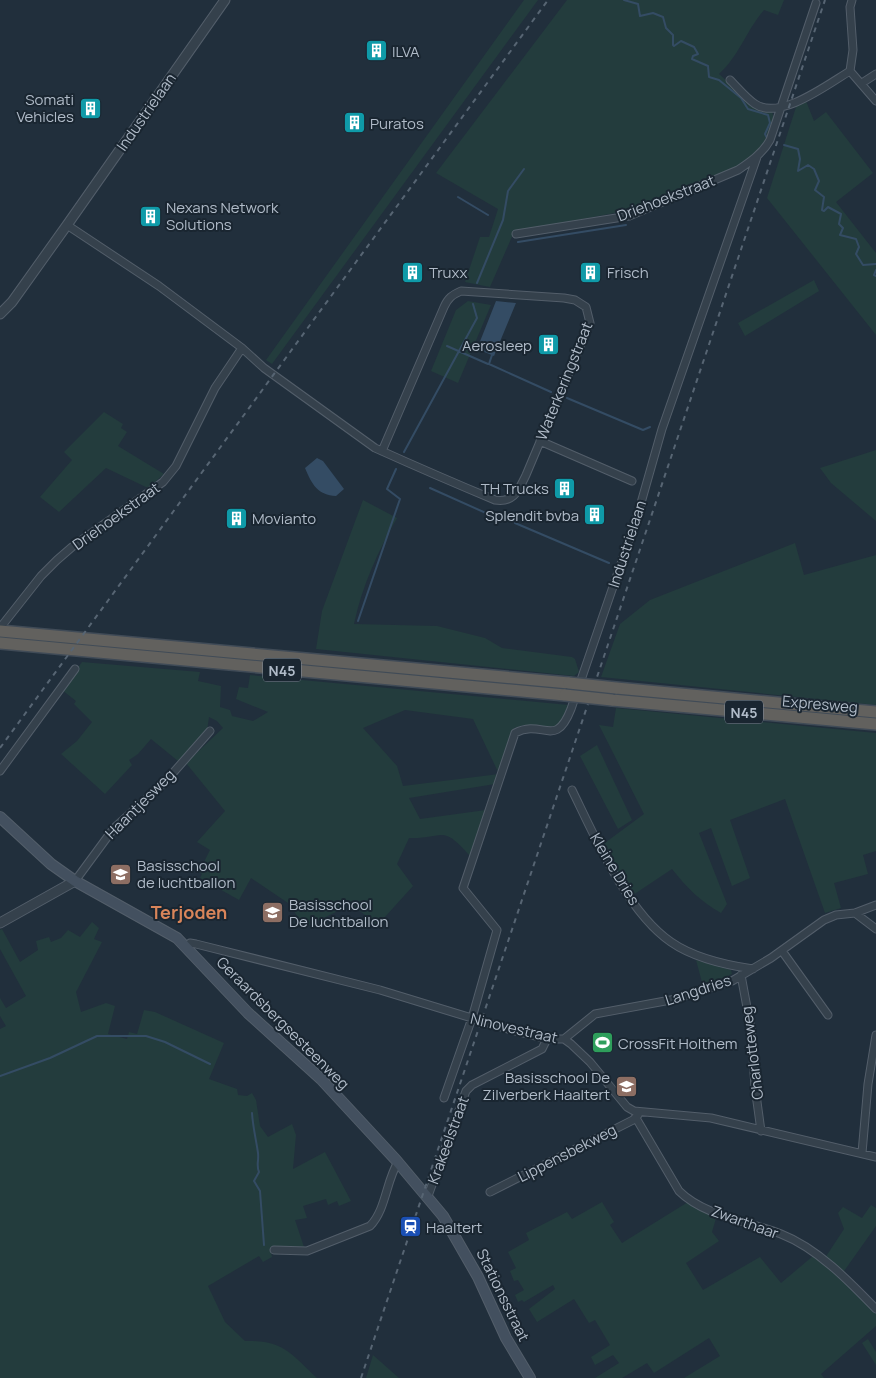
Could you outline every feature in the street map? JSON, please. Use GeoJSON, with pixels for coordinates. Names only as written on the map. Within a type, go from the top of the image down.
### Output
{"type":"FeatureCollection","features":[{"type":"Feature","properties":{"kind":"highway","name":"Expresweg"},"geometry":{"type":"LineString","coordinates":[[3,626],[616,688],[876,712]]}},
{"type":"Feature","properties":{"kind":"highway","name":"Expresweg"},"geometry":{"type":"LineString","coordinates":[[0,643],[876,724]]}},
{"type":"Feature","properties":{"kind":"main road","name":"Geraardsbergsesteenweg"},"geometry":{"type":"LineString","coordinates":[[0,816],[51,864],[75,881],[163,929],[186,946],[248,1012],[321,1079],[413,1178]]}},
{"type":"Feature","properties":{"kind":"main road","name":"Stationsstraat"},"geometry":{"type":"LineString","coordinates":[[413,1178],[428,1196],[462,1246],[506,1338],[530,1378]]}},
{"type":"Feature","properties":{"kind":"street","name":"Industrielaan"},"geometry":{"type":"LineString","coordinates":[[0,314],[12,302],[225,0]]}},
{"type":"Feature","properties":{"kind":"street"},"geometry":{"type":"LineString","coordinates":[[850,71],[853,50],[850,7],[852,0]]}},
{"type":"Feature","properties":{"kind":"street","name":"Driehoekstraat"},"geometry":{"type":"LineString","coordinates":[[516,234],[628,216],[738,170],[756,157],[770,140],[816,2]]}},
{"type":"Feature","properties":{"kind":"street"},"geometry":{"type":"LineString","coordinates":[[850,71],[876,101]]}},
{"type":"Feature","properties":{"kind":"street"},"geometry":{"type":"LineString","coordinates":[[730,80],[756,105],[768,109],[780,109],[850,71]]}},
{"type":"Feature","properties":{"kind":"street"},"geometry":{"type":"LineString","coordinates":[[862,84],[876,74]]}},
{"type":"Feature","properties":{"kind":"street","name":"Industrielaan"},"geometry":{"type":"LineString","coordinates":[[472,1018],[497,930],[463,888],[515,733],[523,729],[559,730],[565,726],[572,709],[637,518],[662,429],[756,157]]}},
{"type":"Feature","properties":{"kind":"street"},"geometry":{"type":"LineString","coordinates":[[67,225],[159,286],[242,348]]}},
{"type":"Feature","properties":{"kind":"street","name":"Waterkeringstraat"},"geometry":{"type":"LineString","coordinates":[[242,348],[264,368],[324,413],[382,451],[433,475],[495,500],[505,501],[514,498],[518,491],[590,323],[586,307],[575,300],[564,298],[461,291],[448,298],[382,451]]}},
{"type":"Feature","properties":{"kind":"street","name":"Driehoekstraat"},"geometry":{"type":"LineString","coordinates":[[3,626],[41,576],[72,547],[163,482],[176,466],[215,388],[242,348]]}},
{"type":"Feature","properties":{"kind":"street"},"geometry":{"type":"LineString","coordinates":[[540,442],[632,481]]}},
{"type":"Feature","properties":{"kind":"street"},"geometry":{"type":"LineString","coordinates":[[0,771],[75,669]]}},
{"type":"Feature","properties":{"kind":"street","name":"Haantjesweg"},"geometry":{"type":"LineString","coordinates":[[75,881],[114,828],[165,782],[210,731]]}},
{"type":"Feature","properties":{"kind":"street","name":"Kleine Dries"},"geometry":{"type":"LineString","coordinates":[[572,790],[593,835],[622,886],[656,930],[672,943],[689,952],[725,965],[753,969]]}},
{"type":"Feature","properties":{"kind":"street"},"geometry":{"type":"LineString","coordinates":[[0,923],[75,881]]}},
{"type":"Feature","properties":{"kind":"street","name":"Langdries"},"geometry":{"type":"LineString","coordinates":[[564,1039],[595,1014],[676,999],[732,981],[782,951],[824,920],[876,905]]}},
{"type":"Feature","properties":{"kind":"street"},"geometry":{"type":"LineString","coordinates":[[854,912],[876,929]]}},
{"type":"Feature","properties":{"kind":"street","name":"Ninovestraat"},"geometry":{"type":"LineString","coordinates":[[186,946],[190,943],[196,944],[271,962],[380,990],[547,1039],[564,1039],[572,1044],[590,1062],[627,1107],[634,1111],[711,1118],[876,1157]]}},
{"type":"Feature","properties":{"kind":"street"},"geometry":{"type":"LineString","coordinates":[[782,951],[828,1015]]}},
{"type":"Feature","properties":{"kind":"street","name":"Charlotteweg"},"geometry":{"type":"LineString","coordinates":[[741,975],[751,1029],[755,1088],[761,1130]]}},
{"type":"Feature","properties":{"kind":"street"},"geometry":{"type":"LineString","coordinates":[[444,1098],[472,1018]]}},
{"type":"Feature","properties":{"kind":"street"},"geometry":{"type":"LineString","coordinates":[[862,1153],[868,1084],[876,1035]]}},
{"type":"Feature","properties":{"kind":"street","name":"Krakeelstraat"},"geometry":{"type":"LineString","coordinates":[[428,1196],[466,1091],[472,1085],[542,1049],[547,1039]]}},
{"type":"Feature","properties":{"kind":"street","name":"Lippensbekweg"},"geometry":{"type":"LineString","coordinates":[[490,1192],[636,1118],[642,1112]]}},
{"type":"Feature","properties":{"kind":"street","name":"Zwarthaar"},"geometry":{"type":"LineString","coordinates":[[636,1118],[679,1191],[687,1199],[726,1215],[782,1234],[804,1246],[827,1263],[876,1309]]}},
{"type":"Feature","properties":{"kind":"street"},"geometry":{"type":"LineString","coordinates":[[274,1250],[307,1251],[370,1226],[377,1218],[392,1172],[398,1162]]}},
{"type":"Feature","properties":{"kind":"green space"},"geometry":{"type":"Polygon","coordinates":[[[524,0],[538,0],[272,364],[266,360],[524,0]]]}},
{"type":"Feature","properties":{"kind":"green space"},"geometry":{"type":"Polygon","coordinates":[[[567,0],[784,0],[778,15],[764,10],[732,59],[719,74],[748,100],[750,105],[772,112],[772,128],[769,136],[752,157],[739,166],[625,211],[514,232],[490,287],[465,282],[480,237],[489,237],[498,209],[436,173],[567,0]]]}},
{"type":"Feature","properties":{"kind":"green space"},"geometry":{"type":"Polygon","coordinates":[[[806,101],[814,121],[826,112],[873,173],[836,202],[876,253],[876,335],[767,198],[796,107],[806,101]]]}},
{"type":"Feature","properties":{"kind":"green space"},"geometry":{"type":"Polygon","coordinates":[[[814,280],[819,291],[745,336],[738,323],[814,280]]]}},
{"type":"Feature","properties":{"kind":"green space"},"geometry":{"type":"Polygon","coordinates":[[[468,301],[491,305],[458,383],[431,371],[456,310],[468,301]]]}},
{"type":"Feature","properties":{"kind":"green space"},"geometry":{"type":"Polygon","coordinates":[[[104,412],[123,424],[121,428],[127,432],[118,446],[164,474],[148,488],[106,468],[59,512],[40,497],[72,460],[64,452],[104,412]]]}},
{"type":"Feature","properties":{"kind":"green space"},"geometry":{"type":"Polygon","coordinates":[[[876,450],[876,521],[831,483],[820,468],[876,450]]]}},
{"type":"Feature","properties":{"kind":"green space"},"geometry":{"type":"Polygon","coordinates":[[[363,500],[397,518],[371,569],[361,596],[354,624],[437,626],[485,638],[502,648],[572,657],[575,659],[579,672],[574,676],[316,649],[322,611],[363,500]]]}},
{"type":"Feature","properties":{"kind":"green space"},"geometry":{"type":"Polygon","coordinates":[[[795,543],[804,575],[876,555],[876,705],[601,677],[620,624],[650,600],[795,543]]]}},
{"type":"Feature","properties":{"kind":"green space"},"geometry":{"type":"Polygon","coordinates":[[[82,662],[200,672],[198,681],[221,686],[220,707],[230,710],[232,716],[253,721],[268,712],[236,699],[239,687],[248,688],[250,675],[569,705],[566,719],[558,727],[525,725],[514,728],[499,773],[473,719],[405,710],[363,728],[397,766],[403,786],[498,774],[495,784],[409,798],[420,819],[486,810],[470,856],[453,839],[447,836],[409,838],[397,864],[413,886],[375,928],[369,922],[371,920],[344,898],[336,912],[305,927],[288,903],[251,878],[239,900],[200,878],[202,874],[199,872],[210,850],[197,842],[225,811],[186,763],[223,728],[217,721],[209,717],[207,731],[178,761],[151,739],[138,754],[129,760],[132,765],[105,794],[61,754],[77,741],[92,722],[74,704],[76,701],[62,690],[82,662]]]}},
{"type":"Feature","properties":{"kind":"green space"},"geometry":{"type":"Polygon","coordinates":[[[616,708],[876,733],[876,851],[863,855],[868,874],[834,883],[841,908],[825,913],[785,799],[730,820],[750,878],[732,886],[711,828],[699,833],[727,904],[721,913],[694,894],[672,869],[633,895],[602,845],[644,814],[599,725],[613,727],[616,708]]]}},
{"type":"Feature","properties":{"kind":"green space"},"geometry":{"type":"Polygon","coordinates":[[[597,745],[632,820],[618,829],[580,756],[597,745]]]}},
{"type":"Feature","properties":{"kind":"green space"},"geometry":{"type":"Polygon","coordinates":[[[92,922],[99,928],[94,939],[102,942],[76,992],[81,1012],[106,1003],[115,1006],[108,1034],[127,1039],[129,1032],[137,1034],[144,1010],[155,1012],[224,1043],[209,1079],[237,1089],[238,1095],[247,1096],[252,1093],[256,1100],[260,1126],[268,1137],[292,1124],[296,1135],[293,1169],[325,1152],[351,1201],[339,1206],[337,1201],[328,1205],[326,1199],[303,1206],[307,1218],[295,1220],[305,1250],[270,1248],[272,1257],[263,1262],[259,1256],[208,1286],[225,1322],[245,1341],[269,1343],[286,1350],[317,1378],[0,1378],[0,1029],[6,1026],[0,1016],[0,998],[6,1008],[26,996],[0,949],[0,930],[2,929],[20,962],[38,950],[36,941],[49,937],[51,942],[61,938],[68,930],[80,937],[92,922]]]}},
{"type":"Feature","properties":{"kind":"green space"},"geometry":{"type":"Polygon","coordinates":[[[696,960],[731,970],[732,974],[703,986],[696,960]]]}},
{"type":"Feature","properties":{"kind":"green space"},"geometry":{"type":"Polygon","coordinates":[[[602,1202],[614,1222],[610,1225],[622,1243],[688,1202],[717,1215],[712,1232],[719,1241],[686,1263],[703,1290],[760,1257],[781,1283],[813,1256],[823,1262],[876,1313],[876,1326],[821,1374],[824,1378],[684,1378],[720,1356],[709,1338],[654,1373],[647,1363],[622,1378],[595,1378],[619,1363],[613,1355],[595,1365],[591,1357],[610,1345],[595,1320],[589,1323],[574,1299],[537,1322],[529,1309],[555,1289],[553,1285],[524,1302],[522,1300],[518,1302],[515,1295],[524,1290],[518,1280],[514,1281],[510,1271],[516,1268],[508,1252],[529,1240],[526,1233],[567,1212],[572,1219],[602,1202]]]}},
{"type":"Feature","properties":{"kind":"green space"},"geometry":{"type":"Polygon","coordinates":[[[871,1205],[876,1208],[876,1226],[842,1274],[825,1258],[844,1229],[838,1213],[843,1207],[862,1218],[871,1205]]]}},
{"type":"Feature","properties":{"kind":"green space"},"geometry":{"type":"Polygon","coordinates":[[[868,1339],[876,1352],[876,1365],[862,1343],[868,1339]]]}},
{"type":"Feature","properties":{"kind":"green space"},"geometry":{"type":"Polygon","coordinates":[[[373,1355],[399,1378],[366,1378],[373,1355]]]}},
{"type":"Feature","properties":{"kind":"water"},"geometry":{"type":"Polygon","coordinates":[[[496,301],[516,303],[494,356],[477,349],[496,301]]]}},
{"type":"Feature","properties":{"kind":"water"},"geometry":{"type":"Polygon","coordinates":[[[317,458],[323,461],[344,489],[336,496],[320,491],[310,479],[305,468],[317,458]]]}},
{"type":"Feature","properties":{"kind":"waterway"},"geometry":{"type":"LineString","coordinates":[[624,0],[638,4],[640,16],[653,13],[663,17],[666,28],[673,35],[674,46],[681,41],[694,47],[698,54],[693,56],[692,59],[708,66],[709,77],[719,80],[741,98],[748,109],[768,115],[770,123],[765,134],[767,138]]}},
{"type":"Feature","properties":{"kind":"waterway"},"geometry":{"type":"LineString","coordinates":[[784,145],[798,149],[800,159],[798,171],[808,165],[814,169],[819,181],[815,190],[824,197],[822,210],[824,211],[828,207],[841,214],[839,224],[843,228],[840,235],[856,239],[859,247],[856,254],[863,265],[876,264]]}},
{"type":"Feature","properties":{"kind":"waterway"},"geometry":{"type":"LineString","coordinates":[[477,283],[503,220],[508,191],[524,169]]}},
{"type":"Feature","properties":{"kind":"waterway"},"geometry":{"type":"LineString","coordinates":[[458,197],[488,215]]}},
{"type":"Feature","properties":{"kind":"waterway"},"geometry":{"type":"LineString","coordinates":[[518,242],[626,225]]}},
{"type":"Feature","properties":{"kind":"waterway"},"geometry":{"type":"LineString","coordinates":[[876,270],[874,275],[876,276]]}},
{"type":"Feature","properties":{"kind":"waterway"},"geometry":{"type":"LineString","coordinates":[[404,452],[477,318],[473,304]]}},
{"type":"Feature","properties":{"kind":"waterway"},"geometry":{"type":"LineString","coordinates":[[447,346],[488,364]]}},
{"type":"Feature","properties":{"kind":"waterway"},"geometry":{"type":"LineString","coordinates":[[492,355],[489,364],[551,392]]}},
{"type":"Feature","properties":{"kind":"waterway"},"geometry":{"type":"LineString","coordinates":[[567,398],[643,430],[650,427]]}},
{"type":"Feature","properties":{"kind":"waterway"},"geometry":{"type":"LineString","coordinates":[[358,621],[400,499],[387,489],[396,469]]}},
{"type":"Feature","properties":{"kind":"waterway"},"geometry":{"type":"LineString","coordinates":[[430,488],[497,518]]}},
{"type":"Feature","properties":{"kind":"waterway"},"geometry":{"type":"LineString","coordinates":[[515,523],[609,563]]}},
{"type":"Feature","properties":{"kind":"waterway"},"geometry":{"type":"LineString","coordinates":[[0,1076],[50,1058],[97,1036],[146,1036],[165,1042],[210,1064]]}},
{"type":"Feature","properties":{"kind":"waterway"},"geometry":{"type":"LineString","coordinates":[[252,1113],[259,1172],[254,1181],[260,1191],[264,1245]]}},
{"type":"Feature","properties":{"kind":"railway"},"geometry":{"type":"LineString","coordinates":[[0,748],[548,0]]}},
{"type":"Feature","properties":{"kind":"railway"},"geometry":{"type":"LineString","coordinates":[[361,1378],[825,0]]}},
{"type":"Feature","properties":{"kind":"place","name":"ILVA"},"geometry":{"type":"Point","coordinates":[376,51]}},
{"type":"Feature","properties":{"kind":"place","name":"Somati Vehicles"},"geometry":{"type":"Point","coordinates":[90,108]}},
{"type":"Feature","properties":{"kind":"place","name":"Puratos"},"geometry":{"type":"Point","coordinates":[354,123]}},
{"type":"Feature","properties":{"kind":"place","name":"Nexans Network Solutions"},"geometry":{"type":"Point","coordinates":[150,216]}},
{"type":"Feature","properties":{"kind":"place","name":"Truxx"},"geometry":{"type":"Point","coordinates":[413,272]}},
{"type":"Feature","properties":{"kind":"place","name":"Frisch"},"geometry":{"type":"Point","coordinates":[591,272]}},
{"type":"Feature","properties":{"kind":"place","name":"Aerosleep"},"geometry":{"type":"Point","coordinates":[548,345]}},
{"type":"Feature","properties":{"kind":"place","name":"TH Trucks"},"geometry":{"type":"Point","coordinates":[565,488]}},
{"type":"Feature","properties":{"kind":"place","name":"Splendit bvba"},"geometry":{"type":"Point","coordinates":[595,515]}},
{"type":"Feature","properties":{"kind":"place","name":"Movianto"},"geometry":{"type":"Point","coordinates":[236,518]}},
{"type":"Feature","properties":{"kind":"place","name":"Basisschool de luchtballon"},"geometry":{"type":"Point","coordinates":[121,874]}},
{"type":"Feature","properties":{"kind":"place","name":"Basisschool De luchtballon"},"geometry":{"type":"Point","coordinates":[273,913]}},
{"type":"Feature","properties":{"kind":"place","name":"CrossFit Holthem"},"geometry":{"type":"Point","coordinates":[602,1043]}},
{"type":"Feature","properties":{"kind":"place","name":"Basisschool De Zilverberk Haaltert"},"geometry":{"type":"Point","coordinates":[626,1086]}},
{"type":"Feature","properties":{"kind":"place","name":"Haaltert"},"geometry":{"type":"Point","coordinates":[410,1227]}},
{"type":"Feature","properties":{"kind":"district","name":"Terjoden"},"geometry":{"type":"Point","coordinates":[189,912]}}]}
